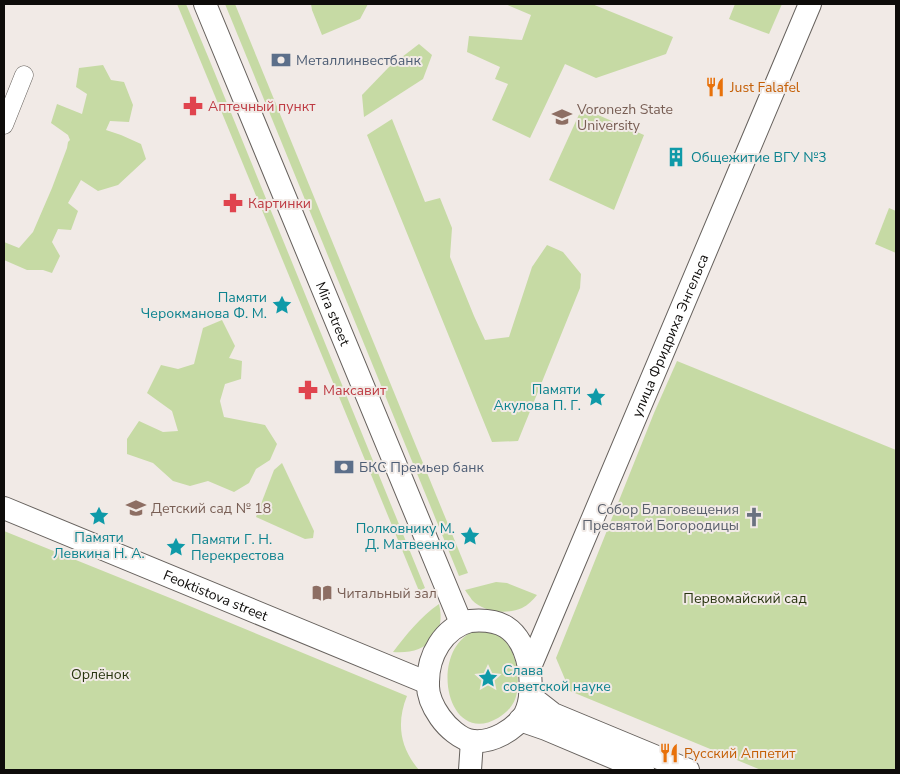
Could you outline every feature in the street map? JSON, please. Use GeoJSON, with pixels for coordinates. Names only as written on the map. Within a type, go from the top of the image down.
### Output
{"type":"FeatureCollection","features":[{"type":"Feature","properties":{"kind":"street","name":"Mira street"},"geometry":{"type":"LineString","coordinates":[[205,4],[461,623]]}},
{"type":"Feature","properties":{"kind":"street","name":"улица Фридриха Энгельса"},"geometry":{"type":"LineString","coordinates":[[530,668],[810,4]]}},
{"type":"Feature","properties":{"kind":"street"},"geometry":{"type":"LineString","coordinates":[[4,125],[24,75]]}},
{"type":"Feature","properties":{"kind":"street","name":"Feoktistova street"},"geometry":{"type":"LineString","coordinates":[[4,508],[428,683]]}},
{"type":"Feature","properties":{"kind":"street","name":"улица Фридриха Энгельса"},"geometry":{"type":"LineString","coordinates":[[461,623],[486,620],[508,628],[520,641],[530,668],[532,686],[525,714],[510,730],[486,740],[472,741]]}},
{"type":"Feature","properties":{"kind":"street"},"geometry":{"type":"LineString","coordinates":[[461,623],[450,630],[434,652],[428,683],[430,696],[441,719],[460,736],[472,741],[470,770]]}},
{"type":"Feature","properties":{"kind":"street"},"geometry":{"type":"LineString","coordinates":[[530,696],[553,714],[688,770]]}},
{"type":"Feature","properties":{"kind":"street"},"geometry":{"type":"LineString","coordinates":[[520,720],[643,770]]}},
{"type":"Feature","properties":{"kind":"green space"},"geometry":{"type":"Polygon","coordinates":[[[177,4],[186,4],[209,59],[425,588],[419,591],[177,4]]]}},
{"type":"Feature","properties":{"kind":"green space"},"geometry":{"type":"Polygon","coordinates":[[[225,4],[235,4],[468,573],[459,576],[225,4]]]}},
{"type":"Feature","properties":{"kind":"green space"},"geometry":{"type":"Polygon","coordinates":[[[311,4],[368,4],[360,19],[322,35],[311,4]]]}},
{"type":"Feature","properties":{"kind":"green space"},"geometry":{"type":"Polygon","coordinates":[[[505,4],[592,4],[673,37],[666,54],[596,78],[565,64],[530,138],[492,120],[508,84],[495,79],[500,67],[467,52],[469,36],[522,40],[531,15],[505,4]]]}},
{"type":"Feature","properties":{"kind":"green space"},"geometry":{"type":"Polygon","coordinates":[[[735,4],[782,4],[769,34],[729,19],[735,4]]]}},
{"type":"Feature","properties":{"kind":"green space"},"geometry":{"type":"Polygon","coordinates":[[[419,44],[432,55],[423,79],[364,117],[362,95],[389,67],[419,44]]]}},
{"type":"Feature","properties":{"kind":"green space"},"geometry":{"type":"Polygon","coordinates":[[[103,65],[111,80],[124,82],[133,105],[129,122],[110,121],[106,130],[141,144],[146,159],[118,185],[98,191],[81,180],[68,203],[78,211],[71,230],[58,229],[52,242],[60,256],[52,273],[43,270],[27,270],[4,260],[4,242],[19,248],[33,232],[70,140],[68,135],[51,123],[57,104],[82,114],[87,94],[76,87],[79,68],[103,65]]]}},
{"type":"Feature","properties":{"kind":"green space"},"geometry":{"type":"Polygon","coordinates":[[[582,108],[644,135],[614,210],[549,180],[582,108]]]}},
{"type":"Feature","properties":{"kind":"green space"},"geometry":{"type":"Polygon","coordinates":[[[392,119],[425,202],[440,198],[452,228],[450,257],[485,340],[509,337],[532,267],[547,245],[563,252],[581,274],[580,288],[518,441],[492,442],[367,135],[392,119]]]}},
{"type":"Feature","properties":{"kind":"green space"},"geometry":{"type":"Polygon","coordinates":[[[889,208],[896,211],[896,253],[875,244],[889,208]]]}},
{"type":"Feature","properties":{"kind":"green space"},"geometry":{"type":"Polygon","coordinates":[[[222,320],[235,346],[229,358],[242,361],[241,379],[225,384],[220,401],[224,417],[265,425],[277,444],[270,460],[256,469],[249,483],[234,492],[208,481],[190,486],[173,481],[153,463],[127,454],[127,439],[139,421],[163,432],[178,431],[172,411],[147,393],[161,365],[178,369],[194,364],[203,328],[222,320]]]}},
{"type":"Feature","properties":{"kind":"green space","name":"Первомайский сад"},"geometry":{"type":"Polygon","coordinates":[[[677,361],[896,450],[896,770],[761,770],[570,691],[556,658],[654,413],[677,361]]]}},
{"type":"Feature","properties":{"kind":"green space"},"geometry":{"type":"Polygon","coordinates":[[[282,463],[314,531],[313,538],[305,539],[256,517],[274,470],[282,463]]]}},
{"type":"Feature","properties":{"kind":"green space","name":"Орлёнок"},"geometry":{"type":"Polygon","coordinates":[[[4,531],[407,696],[402,716],[402,735],[408,753],[419,770],[4,770],[4,531]]]}},
{"type":"Feature","properties":{"kind":"green space"},"geometry":{"type":"Polygon","coordinates":[[[496,582],[507,583],[537,595],[522,608],[502,612],[482,607],[472,600],[465,590],[496,582]]]}},
{"type":"Feature","properties":{"kind":"green space"},"geometry":{"type":"Polygon","coordinates":[[[439,604],[440,625],[431,641],[424,647],[415,650],[393,652],[420,620],[439,604]]]}},
{"type":"Feature","properties":{"kind":"green space"},"geometry":{"type":"Polygon","coordinates":[[[477,630],[494,633],[504,640],[513,653],[518,676],[516,695],[511,707],[498,718],[480,724],[465,720],[455,708],[449,692],[448,673],[452,655],[461,640],[477,630]]]}},
{"type":"Feature","properties":{"kind":"place","name":"Металлинвестбанк"},"geometry":{"type":"Point","coordinates":[281,60]}},
{"type":"Feature","properties":{"kind":"place","name":"Just Falafel"},"geometry":{"type":"Point","coordinates":[715,87]}},
{"type":"Feature","properties":{"kind":"place","name":"Аптечный пункт"},"geometry":{"type":"Point","coordinates":[193,106]}},
{"type":"Feature","properties":{"kind":"place","name":"Voronezh State University"},"geometry":{"type":"Point","coordinates":[562,117]}},
{"type":"Feature","properties":{"kind":"place","name":"Общежитие ВГУ №3"},"geometry":{"type":"Point","coordinates":[676,157]}},
{"type":"Feature","properties":{"kind":"place","name":"Картинки"},"geometry":{"type":"Point","coordinates":[233,203]}},
{"type":"Feature","properties":{"kind":"place","name":"Памяти Черокманова Ф. М."},"geometry":{"type":"Point","coordinates":[282,305]}},
{"type":"Feature","properties":{"kind":"place","name":"Максавит"},"geometry":{"type":"Point","coordinates":[308,390]}},
{"type":"Feature","properties":{"kind":"place","name":"Памяти Акулова П. Г."},"geometry":{"type":"Point","coordinates":[596,397]}},
{"type":"Feature","properties":{"kind":"place","name":"БКС Премьер банк"},"geometry":{"type":"Point","coordinates":[344,467]}},
{"type":"Feature","properties":{"kind":"place","name":"Детский сад № 18"},"geometry":{"type":"Point","coordinates":[136,508]}},
{"type":"Feature","properties":{"kind":"place","name":"Памяти Левкина Н. А."},"geometry":{"type":"Point","coordinates":[99,516]}},
{"type":"Feature","properties":{"kind":"place","name":"Собор Благовещения Пресвятой Богородицы"},"geometry":{"type":"Point","coordinates":[754,517]}},
{"type":"Feature","properties":{"kind":"place","name":"Полковнику М. Д. Матвеенко"},"geometry":{"type":"Point","coordinates":[470,536]}},
{"type":"Feature","properties":{"kind":"place","name":"Памяти Г. Н. Перекрестова"},"geometry":{"type":"Point","coordinates":[176,547]}},
{"type":"Feature","properties":{"kind":"place","name":"Читальный зал"},"geometry":{"type":"Point","coordinates":[322,593]}},
{"type":"Feature","properties":{"kind":"place","name":"Слава советской науке"},"geometry":{"type":"Point","coordinates":[488,678]}},
{"type":"Feature","properties":{"kind":"place","name":"Русский Аппетит"},"geometry":{"type":"Point","coordinates":[669,753]}}]}
